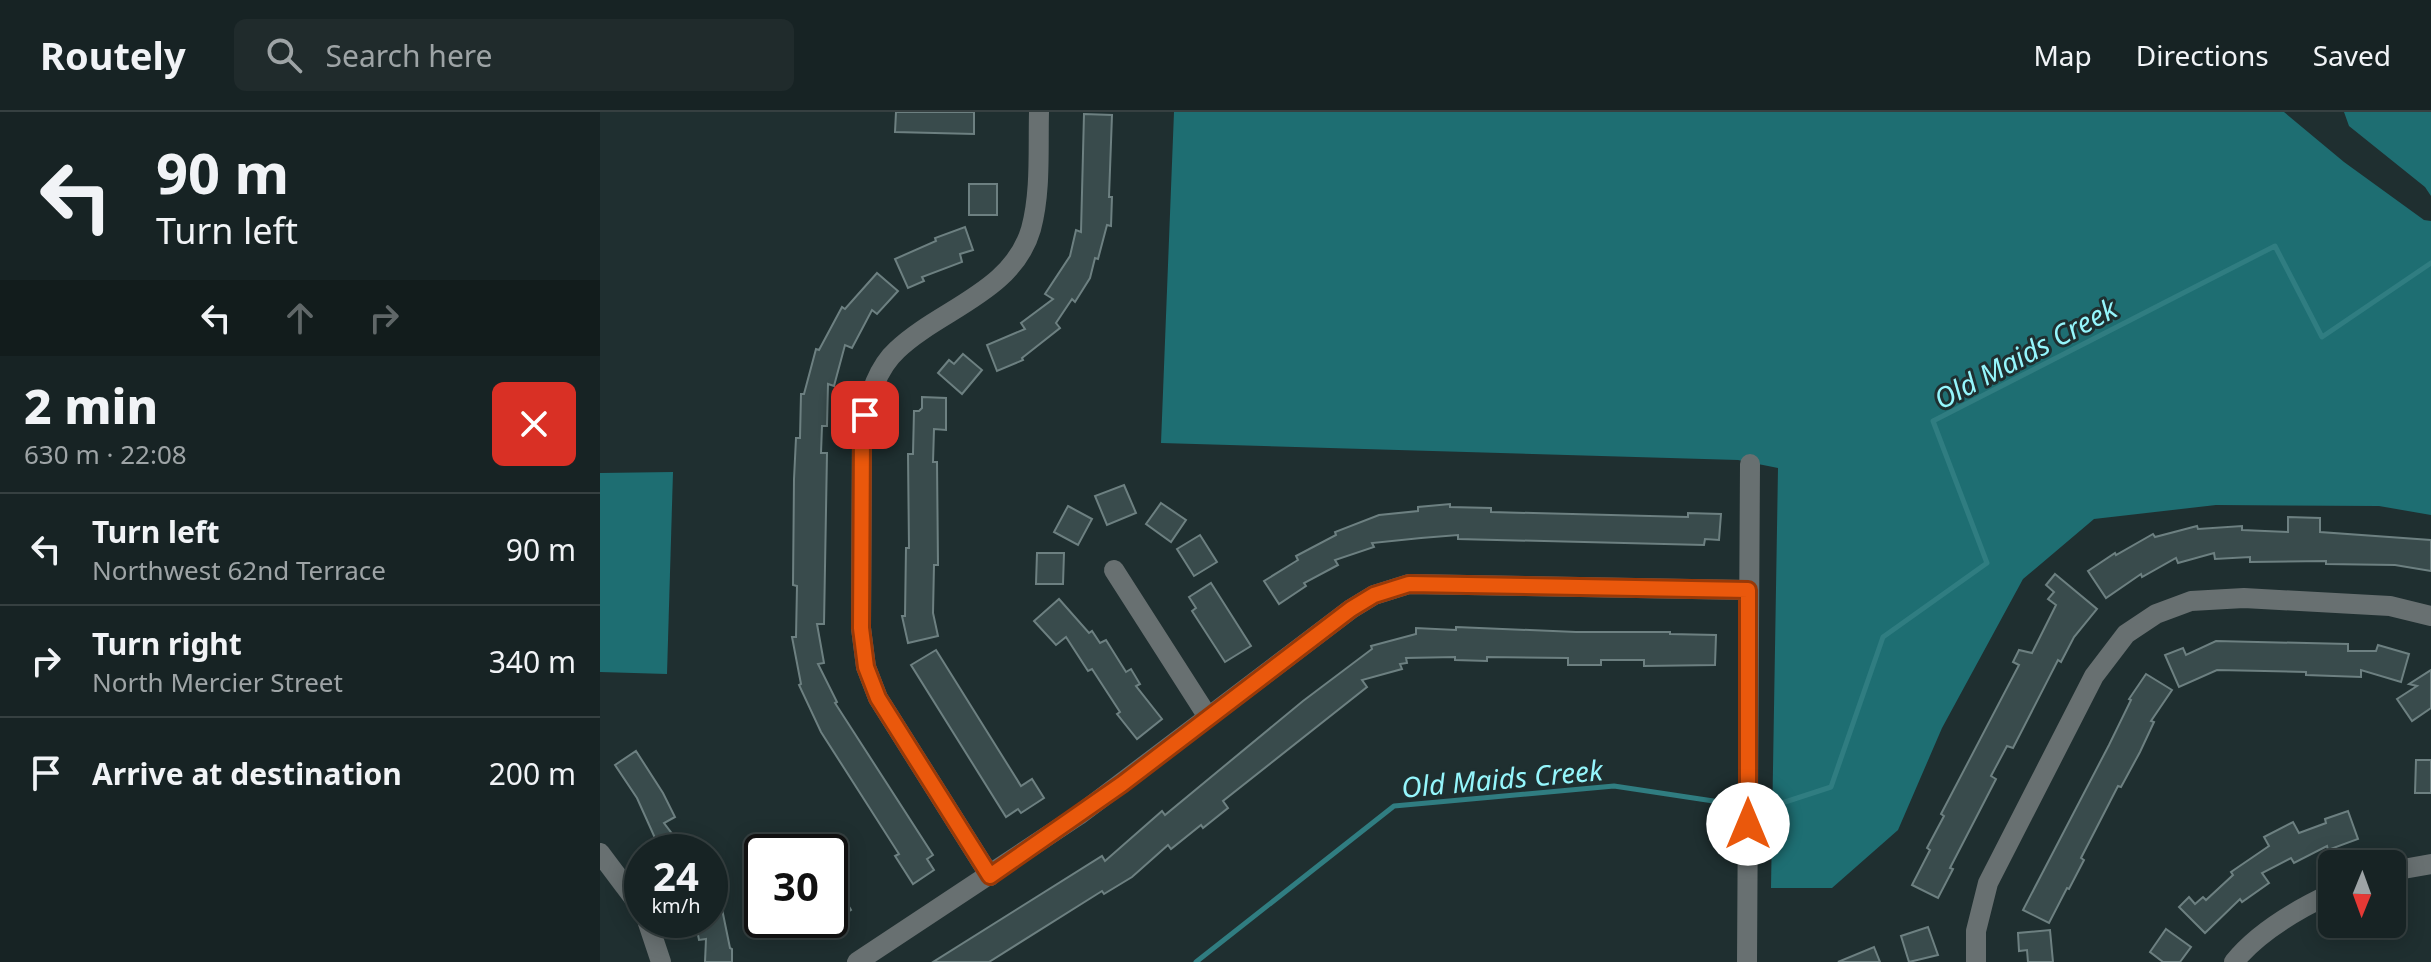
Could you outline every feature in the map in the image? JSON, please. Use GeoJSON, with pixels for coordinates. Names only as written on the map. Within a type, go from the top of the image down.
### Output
{"type":"FeatureCollection","features":[{"type":"Feature","properties":{"kind":"street"},"geometry":{"type":"LineString","coordinates":[[990,876],[878,698],[866,667],[861,603],[862,434],[865,415],[880,372],[896,351],[1007,273],[1025,242],[1031,228],[1037,192],[1039,112]]}},
{"type":"Feature","properties":{"kind":"street"},"geometry":{"type":"LineString","coordinates":[[1747,962],[1750,464]]}},
{"type":"Feature","properties":{"kind":"street"},"geometry":{"type":"LineString","coordinates":[[1114,570],[1208,717]]}},
{"type":"Feature","properties":{"kind":"street"},"geometry":{"type":"LineString","coordinates":[[857,962],[990,876],[1122,784],[1351,609],[1374,595],[1409,584],[1748,590]]}},
{"type":"Feature","properties":{"kind":"street"},"geometry":{"type":"LineString","coordinates":[[1976,962],[1976,931],[1988,883],[2094,676],[2126,634],[2156,614],[2191,601],[2244,598],[2390,606],[2431,616]]}},
{"type":"Feature","properties":{"kind":"street"},"geometry":{"type":"LineString","coordinates":[[600,853],[624,885]]}},
{"type":"Feature","properties":{"kind":"street"},"geometry":{"type":"LineString","coordinates":[[2406,868],[2431,864]]}},
{"type":"Feature","properties":{"kind":"street"},"geometry":{"type":"LineString","coordinates":[[2234,962],[2289,917],[2318,901]]}},
{"type":"Feature","properties":{"kind":"street"},"geometry":{"type":"LineString","coordinates":[[653,938],[661,962]]}},
{"type":"Feature","properties":{"kind":"shaded area"},"geometry":{"type":"Polygon","coordinates":[[[1174,112],[2284,112],[2344,162],[2424,220],[2431,221],[2431,515],[2379,506],[2216,505],[2094,519],[2023,579],[1942,728],[1898,830],[1832,888],[1771,888],[1778,468],[1738,460],[1161,443],[1174,112]]]}},
{"type":"Feature","properties":{"kind":"shaded area"},"geometry":{"type":"Polygon","coordinates":[[[2344,112],[2431,112],[2431,196],[2425,187],[2349,126],[2344,112]]]}},
{"type":"Feature","properties":{"kind":"shaded area"},"geometry":{"type":"Polygon","coordinates":[[[673,472],[667,674],[600,672],[600,473],[673,472]]]}},
{"type":"Feature","properties":{"kind":"building"},"geometry":{"type":"Polygon","coordinates":[[[896,112],[974,112],[974,134],[895,132],[896,112]]]}},
{"type":"Feature","properties":{"kind":"building"},"geometry":{"type":"Polygon","coordinates":[[[1084,114],[1112,115],[1111,226],[1107,225],[1090,278],[1075,302],[1072,299],[1056,323],[1060,328],[1023,360],[997,371],[987,345],[1025,329],[1021,323],[1053,299],[1045,294],[1070,256],[1076,230],[1081,232],[1084,114]]]}},
{"type":"Feature","properties":{"kind":"building"},"geometry":{"type":"Polygon","coordinates":[[[969,184],[997,184],[997,215],[969,215],[969,184]]]}},
{"type":"Feature","properties":{"kind":"building"},"geometry":{"type":"Polygon","coordinates":[[[965,227],[973,250],[960,254],[962,262],[922,277],[924,281],[908,288],[895,259],[936,241],[935,238],[965,227]]]}},
{"type":"Feature","properties":{"kind":"building"},"geometry":{"type":"Polygon","coordinates":[[[877,273],[898,291],[877,314],[872,310],[852,348],[845,345],[834,386],[828,384],[827,426],[822,426],[821,453],[827,453],[824,624],[817,624],[824,663],[818,664],[835,703],[933,855],[927,859],[934,870],[913,884],[895,856],[899,854],[821,732],[799,685],[792,637],[796,637],[794,479],[796,438],[800,438],[801,394],[804,394],[816,349],[819,350],[842,307],[845,309],[877,273]]]}},
{"type":"Feature","properties":{"kind":"building"},"geometry":{"type":"Polygon","coordinates":[[[963,354],[982,370],[962,394],[938,373],[949,360],[954,364],[963,354]]]}},
{"type":"Feature","properties":{"kind":"building"},"geometry":{"type":"Polygon","coordinates":[[[922,397],[946,398],[946,430],[934,429],[938,565],[934,565],[933,613],[938,636],[908,643],[902,616],[905,616],[906,548],[909,548],[908,454],[913,454],[914,411],[922,408],[922,397]]]}},
{"type":"Feature","properties":{"kind":"building"},"geometry":{"type":"Polygon","coordinates":[[[1124,485],[1136,513],[1107,525],[1095,496],[1124,485]]]}},
{"type":"Feature","properties":{"kind":"building"},"geometry":{"type":"Polygon","coordinates":[[[1161,503],[1186,520],[1171,542],[1146,524],[1161,503]]]}},
{"type":"Feature","properties":{"kind":"building"},"geometry":{"type":"Polygon","coordinates":[[[1450,504],[1450,507],[1491,508],[1491,512],[1688,517],[1688,513],[1721,514],[1719,540],[1705,539],[1704,545],[1458,539],[1458,535],[1421,538],[1372,543],[1374,547],[1335,560],[1338,565],[1304,583],[1306,586],[1279,604],[1264,581],[1298,560],[1296,556],[1336,535],[1335,532],[1379,515],[1450,504]]]}},
{"type":"Feature","properties":{"kind":"building"},"geometry":{"type":"Polygon","coordinates":[[[1068,506],[1092,519],[1078,545],[1054,532],[1068,506]]]}},
{"type":"Feature","properties":{"kind":"building"},"geometry":{"type":"Polygon","coordinates":[[[2288,517],[2320,518],[2320,532],[2431,540],[2431,571],[2395,565],[2326,564],[2326,561],[2250,562],[2250,557],[2215,559],[2214,553],[2178,563],[2176,558],[2142,577],[2141,574],[2106,598],[2088,571],[2153,534],[2155,537],[2197,526],[2198,529],[2242,526],[2242,530],[2288,532],[2288,517]]]}},
{"type":"Feature","properties":{"kind":"building"},"geometry":{"type":"Polygon","coordinates":[[[1200,535],[1217,562],[1194,576],[1177,549],[1200,535]]]}},
{"type":"Feature","properties":{"kind":"building"},"geometry":{"type":"Polygon","coordinates":[[[1037,553],[1064,553],[1063,584],[1036,584],[1037,553]]]}},
{"type":"Feature","properties":{"kind":"building"},"geometry":{"type":"Polygon","coordinates":[[[2055,574],[2097,609],[2074,637],[2061,662],[2058,660],[2013,748],[2007,746],[1991,776],[1996,779],[1938,898],[1912,885],[1944,816],[1941,814],[2019,665],[2013,662],[2019,650],[2032,653],[2056,605],[2048,599],[2054,592],[2046,585],[2055,574]]]}},
{"type":"Feature","properties":{"kind":"building"},"geometry":{"type":"Polygon","coordinates":[[[1211,583],[1251,646],[1225,662],[1192,611],[1196,608],[1189,597],[1211,583]]]}},
{"type":"Feature","properties":{"kind":"building"},"geometry":{"type":"Polygon","coordinates":[[[1059,599],[1100,643],[1106,640],[1126,672],[1131,669],[1140,684],[1136,686],[1162,719],[1137,739],[1117,714],[1120,712],[1092,669],[1088,671],[1066,637],[1056,645],[1034,621],[1059,599]]]}},
{"type":"Feature","properties":{"kind":"building"},"geometry":{"type":"Polygon","coordinates":[[[1456,627],[1716,635],[1715,665],[1644,666],[1644,660],[1601,660],[1601,665],[1568,665],[1568,658],[1487,657],[1487,661],[1455,660],[1455,657],[1406,658],[1407,663],[1400,664],[1402,669],[1362,680],[1367,687],[1223,801],[1228,808],[1171,849],[1168,845],[1132,877],[1104,894],[1102,891],[989,962],[933,962],[1102,856],[1105,861],[1162,811],[1165,815],[1303,701],[1372,649],[1371,646],[1416,634],[1416,628],[1456,630],[1456,627]]]}},
{"type":"Feature","properties":{"kind":"building"},"geometry":{"type":"Polygon","coordinates":[[[2216,641],[2348,644],[2348,651],[2376,651],[2378,645],[2409,654],[2401,682],[2361,670],[2361,677],[2217,670],[2179,687],[2165,655],[2183,648],[2186,655],[2216,641]]]}},
{"type":"Feature","properties":{"kind":"building"},"geometry":{"type":"Polygon","coordinates":[[[936,650],[1021,786],[1032,779],[1044,798],[1021,813],[1018,809],[1006,817],[911,665],[936,650]]]}},
{"type":"Feature","properties":{"kind":"building"},"geometry":{"type":"Polygon","coordinates":[[[2431,670],[2431,708],[2412,721],[2397,699],[2417,686],[2409,684],[2431,670]]]}},
{"type":"Feature","properties":{"kind":"building"},"geometry":{"type":"Polygon","coordinates":[[[2146,674],[2172,690],[2151,721],[2154,722],[2140,752],[2121,787],[2118,786],[2081,858],[2084,860],[2049,923],[2023,910],[2109,745],[2129,699],[2146,674]]]}},
{"type":"Feature","properties":{"kind":"building"},"geometry":{"type":"Polygon","coordinates":[[[636,751],[675,817],[664,823],[672,834],[653,834],[637,798],[615,765],[636,751]]]}},
{"type":"Feature","properties":{"kind":"building"},"geometry":{"type":"Polygon","coordinates":[[[2416,760],[2431,760],[2431,793],[2415,793],[2416,760]]]}},
{"type":"Feature","properties":{"kind":"building"},"geometry":{"type":"Polygon","coordinates":[[[2348,811],[2358,839],[2328,850],[2327,846],[2294,863],[2291,858],[2262,873],[2269,883],[2242,902],[2240,899],[2205,933],[2179,907],[2189,897],[2195,904],[2203,897],[2206,900],[2233,875],[2231,872],[2269,846],[2264,837],[2293,822],[2299,833],[2326,823],[2325,819],[2348,811]]]}},
{"type":"Feature","properties":{"kind":"building"},"geometry":{"type":"Polygon","coordinates":[[[1928,927],[1938,955],[1909,962],[1901,936],[1928,927]]]}},
{"type":"Feature","properties":{"kind":"building"},"geometry":{"type":"Polygon","coordinates":[[[2166,929],[2191,947],[2180,962],[2163,962],[2150,952],[2166,929]]]}},
{"type":"Feature","properties":{"kind":"building"},"geometry":{"type":"Polygon","coordinates":[[[2050,930],[2053,962],[2028,962],[2027,950],[2019,951],[2018,933],[2050,930]]]}},
{"type":"Feature","properties":{"kind":"building"},"geometry":{"type":"Polygon","coordinates":[[[699,938],[728,938],[732,962],[705,962],[706,939],[699,938]]]}},
{"type":"Feature","properties":{"kind":"building"},"geometry":{"type":"Polygon","coordinates":[[[1874,947],[1880,962],[1838,962],[1874,947]]]}},
{"type":"Feature","properties":{"kind":"waterway","name":"Old Maids Creek"},"geometry":{"type":"LineString","coordinates":[[1782,803],[1831,787],[1883,637],[1987,563],[1933,421],[2275,246],[2322,337],[2431,263]]}},
{"type":"Feature","properties":{"kind":"waterway","name":"Old Maids Creek"},"geometry":{"type":"LineString","coordinates":[[1196,962],[1394,806],[1614,786],[1720,802]]}},
{"type":"Feature","properties":{"kind":"route"},"geometry":{"type":"LineString","coordinates":[[865,415],[862,434],[860,591],[866,667],[878,698],[990,876],[1122,784],[1326,626],[1374,595],[1409,584],[1748,590],[1748,824]]}}]}
